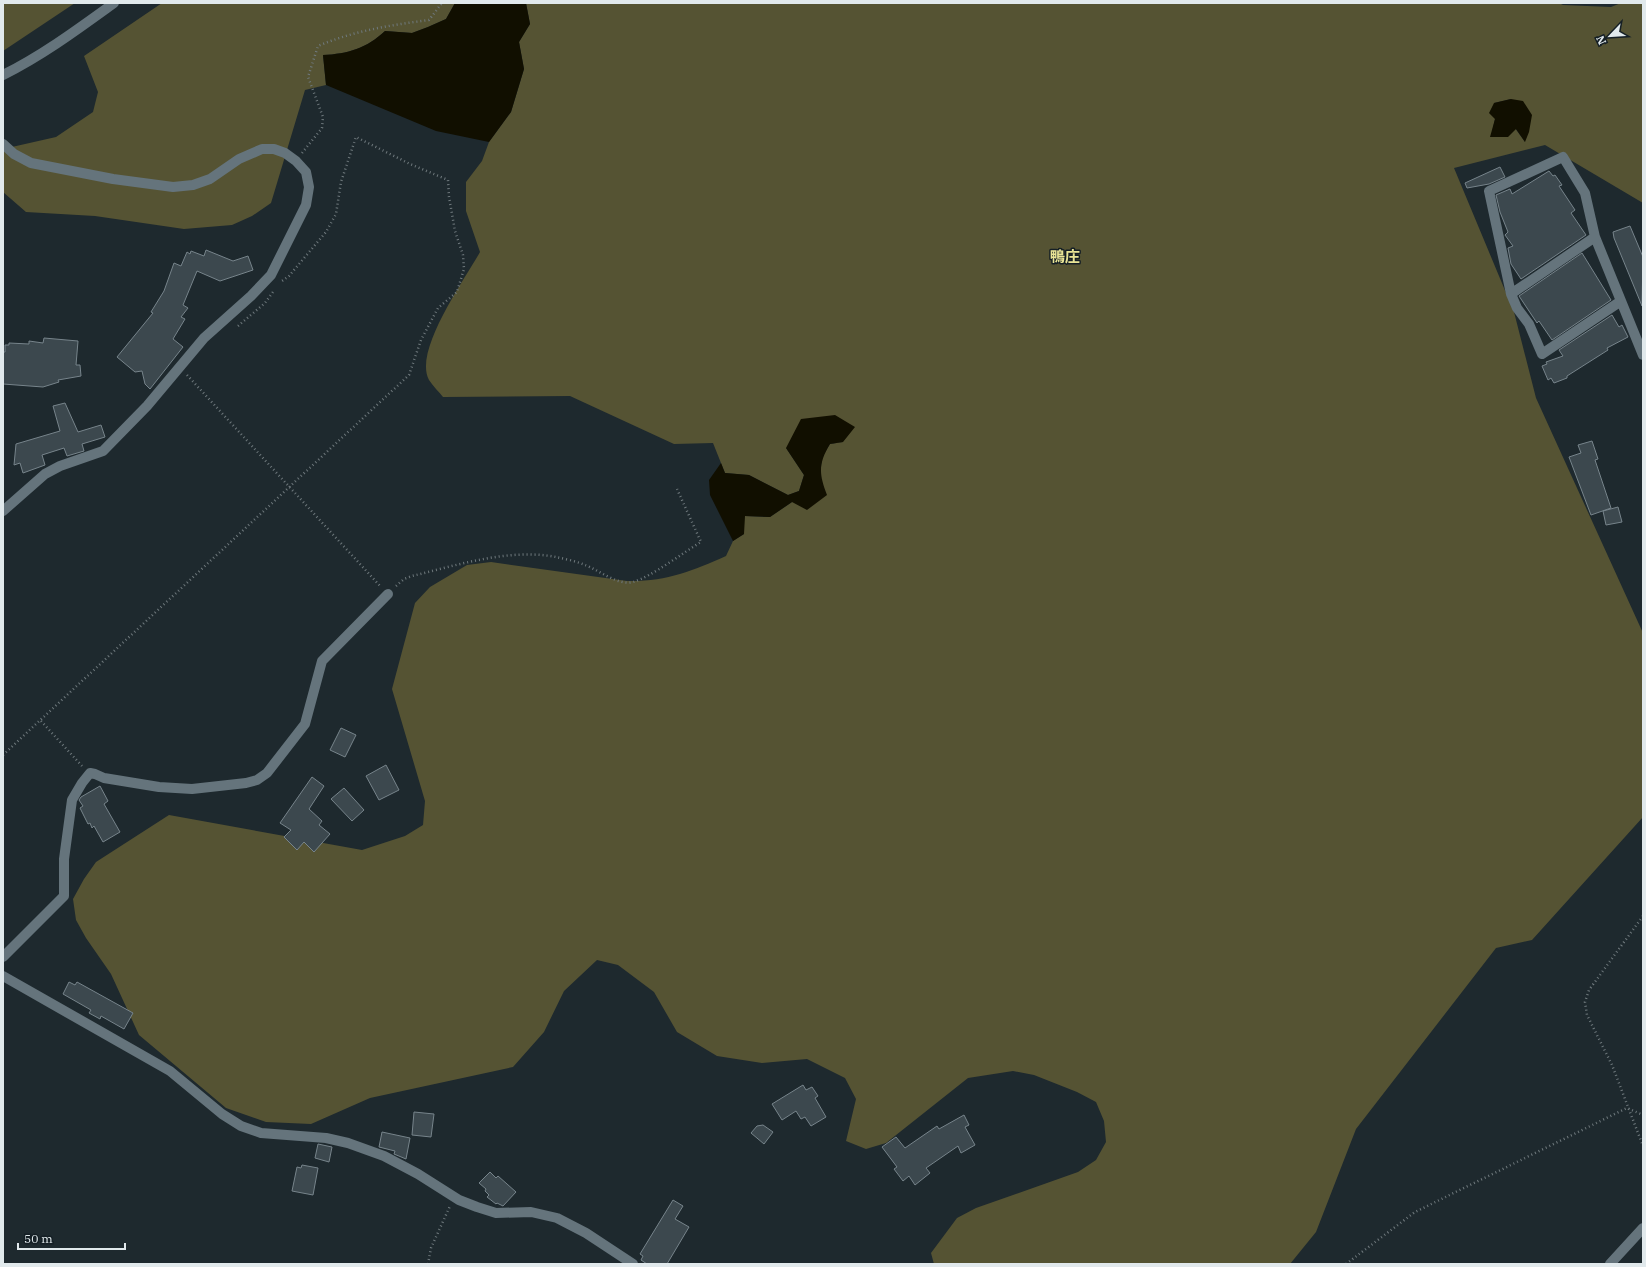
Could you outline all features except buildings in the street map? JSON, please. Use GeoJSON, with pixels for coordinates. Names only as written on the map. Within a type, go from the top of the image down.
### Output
{"type":"FeatureCollection","features":[{"type":"Feature","properties":{"kind":"street"},"geometry":{"type":"LineString","coordinates":[[3,75],[27,63],[63,40],[114,3]]}},
{"type":"Feature","properties":{"kind":"street"},"geometry":{"type":"LineString","coordinates":[[3,144],[14,154],[31,163],[113,179],[173,187],[193,185],[210,179],[239,159],[262,149],[274,148],[285,153],[296,161],[306,172],[309,188],[306,205],[271,274],[251,296],[204,338],[147,406],[103,451],[60,466],[45,474],[3,512]]}},
{"type":"Feature","properties":{"kind":"street"},"geometry":{"type":"LineString","coordinates":[[1621,300],[1542,354],[1529,324],[1517,308],[1511,294],[1489,191],[1563,157],[1585,193],[1595,237],[1621,300],[1643,355]]}},
{"type":"Feature","properties":{"kind":"street"},"geometry":{"type":"LineString","coordinates":[[1511,294],[1595,237]]}},
{"type":"Feature","properties":{"kind":"street"},"geometry":{"type":"LineString","coordinates":[[3,957],[64,896],[64,859],[72,800],[90,773],[104,778],[192,789],[246,783],[257,780],[267,773],[305,724],[322,661],[388,594]]}},
{"type":"Feature","properties":{"kind":"street"},"geometry":{"type":"LineString","coordinates":[[3,976],[170,1071],[222,1114],[241,1126],[261,1133],[326,1138],[348,1143],[384,1156],[454,1197],[477,1207],[496,1213],[532,1212],[557,1218],[586,1233],[633,1264]]}},
{"type":"Feature","properties":{"kind":"street"},"geometry":{"type":"LineString","coordinates":[[1610,1264],[1643,1228]]}},
{"type":"Feature","properties":{"kind":"path"},"geometry":{"type":"LineString","coordinates":[[296,161],[322,128],[323,117],[308,78],[318,46],[339,37],[404,23],[429,20],[442,3]]}},
{"type":"Feature","properties":{"kind":"path"},"geometry":{"type":"LineString","coordinates":[[3,756],[409,376],[421,340],[438,308],[457,292],[464,269],[463,255],[455,231],[449,197],[448,180],[410,164],[356,137],[341,182],[336,214],[326,232],[289,276],[281,281],[265,303],[235,328]]}},
{"type":"Feature","properties":{"kind":"path"},"geometry":{"type":"LineString","coordinates":[[179,366],[388,594],[404,579],[412,576],[495,557],[530,554],[556,557],[585,565],[619,580],[632,583],[643,578],[701,542],[677,489]]}},
{"type":"Feature","properties":{"kind":"path"},"geometry":{"type":"LineString","coordinates":[[40,721],[90,773]]}},
{"type":"Feature","properties":{"kind":"path"},"geometry":{"type":"LineString","coordinates":[[1643,916],[1589,990],[1585,1002],[1587,1015],[1612,1065],[1627,1108],[1643,1146]]}},
{"type":"Feature","properties":{"kind":"path"},"geometry":{"type":"LineString","coordinates":[[1346,1264],[1415,1212],[1627,1108],[1643,1115]]}},
{"type":"Feature","properties":{"kind":"path"},"geometry":{"type":"LineString","coordinates":[[428,1264],[431,1248],[454,1197]]}},
{"type":"Feature","properties":{"kind":"shaded area"},"geometry":{"type":"Polygon","coordinates":[[[3,3],[75,3],[3,51],[3,3]]]}},
{"type":"Feature","properties":{"kind":"shaded area"},"geometry":{"type":"Polygon","coordinates":[[[162,3],[455,3],[446,19],[428,27],[412,33],[385,31],[371,42],[357,49],[323,55],[326,85],[305,90],[271,203],[252,216],[232,225],[184,229],[95,216],[26,212],[3,192],[3,149],[56,137],[93,112],[98,92],[84,56],[162,3]]]}},
{"type":"Feature","properties":{"kind":"shaded area"},"geometry":{"type":"Polygon","coordinates":[[[455,3],[526,3],[530,24],[519,42],[524,69],[511,112],[489,142],[436,131],[326,85],[323,55],[357,49],[371,42],[385,31],[412,33],[428,27],[446,19],[455,3]]]}},
{"type":"Feature","properties":{"kind":"shaded area"},"geometry":{"type":"Polygon","coordinates":[[[526,3],[1559,3],[1563,5],[1611,7],[1621,3],[1643,3],[1643,203],[1545,145],[1454,168],[1514,312],[1536,398],[1643,633],[1643,817],[1532,940],[1496,948],[1356,1129],[1316,1232],[1290,1264],[934,1264],[931,1253],[957,1218],[976,1208],[1078,1172],[1096,1160],[1106,1142],[1104,1121],[1096,1102],[1077,1092],[1034,1075],[1013,1071],[968,1078],[886,1143],[866,1149],[846,1141],[856,1099],[845,1078],[807,1059],[762,1063],[717,1056],[677,1032],[654,992],[618,965],[597,960],[564,991],[544,1032],[513,1067],[370,1098],[311,1124],[266,1122],[226,1108],[139,1035],[111,974],[86,938],[76,920],[73,899],[84,879],[96,862],[169,815],[362,850],[405,836],[423,825],[425,801],[392,689],[415,603],[430,587],[467,565],[491,562],[627,581],[654,580],[690,571],[726,556],[733,541],[744,534],[744,516],[770,517],[792,502],[820,477],[822,457],[830,444],[843,442],[786,448],[804,475],[799,491],[788,495],[749,475],[725,473],[713,443],[674,444],[570,396],[443,397],[429,380],[426,367],[428,352],[434,334],[453,297],[480,252],[466,211],[466,182],[482,161],[489,142],[511,112],[524,69],[519,42],[530,24],[526,3]],[[1511,99],[1494,103],[1495,119],[1491,137],[1515,128],[1525,142],[1511,99]]]}},
{"type":"Feature","properties":{"kind":"shaded area"},"geometry":{"type":"Polygon","coordinates":[[[1511,99],[1523,101],[1532,115],[1529,132],[1525,142],[1516,129],[1508,137],[1490,137],[1495,119],[1489,113],[1494,103],[1511,99]]]}},
{"type":"Feature","properties":{"kind":"shaded area"},"geometry":{"type":"Polygon","coordinates":[[[835,415],[855,427],[843,442],[830,444],[823,457],[821,475],[827,495],[807,510],[792,502],[770,517],[745,516],[744,534],[733,541],[710,495],[709,480],[721,463],[725,473],[749,475],[788,495],[799,491],[804,475],[786,448],[801,419],[835,415]]]}},
{"type":"Feature","properties":{"kind":"district","name":"鴨庄"},"geometry":{"type":"Point","coordinates":[1065,257]}}]}
